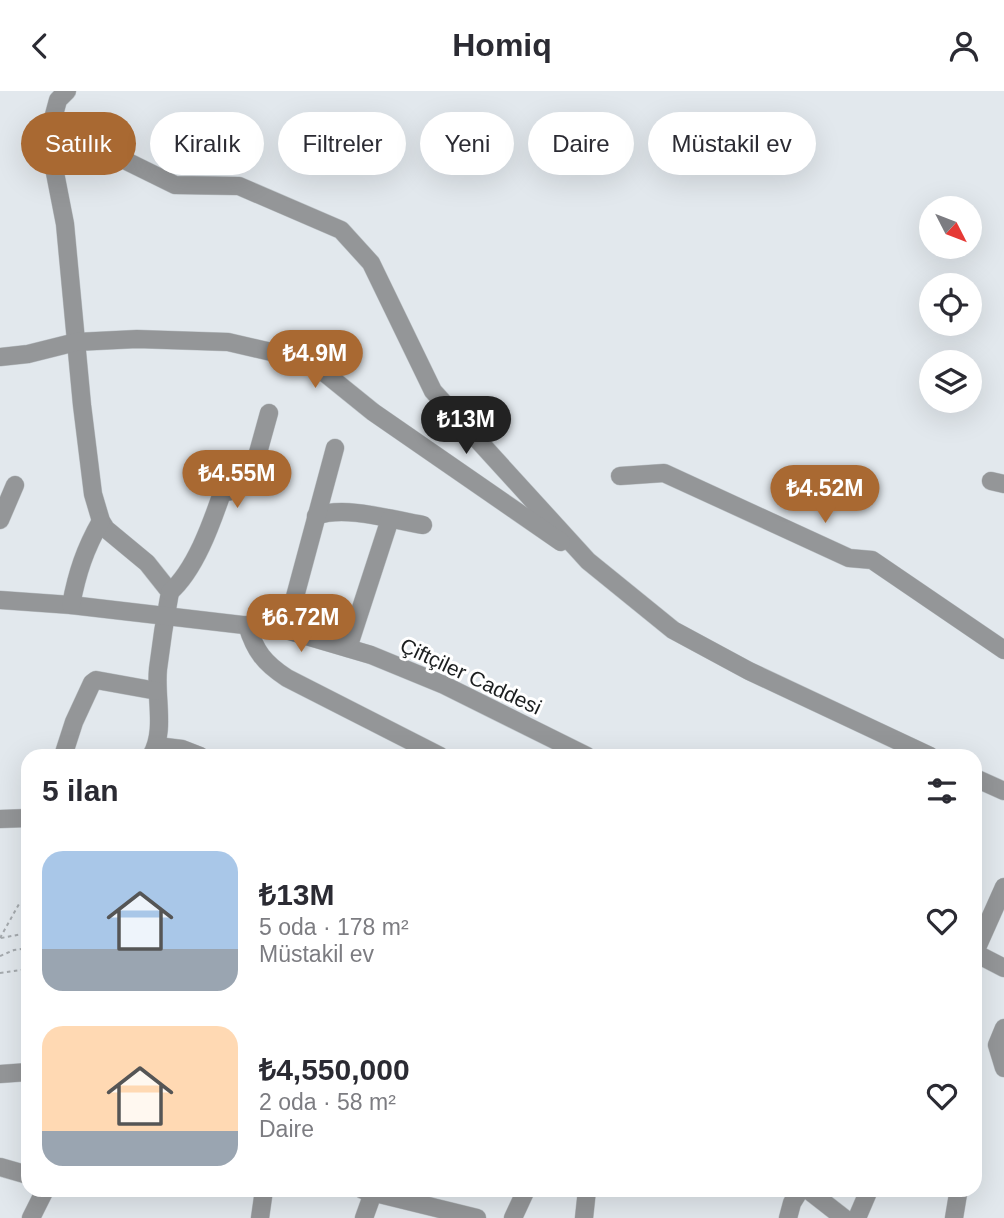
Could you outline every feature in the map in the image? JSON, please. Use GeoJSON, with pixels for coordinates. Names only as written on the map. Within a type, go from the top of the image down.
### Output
{"type":"FeatureCollection","features":[{"type":"Feature","properties":{"kind":"street"},"geometry":{"type":"LineString","coordinates":[[54,112],[58,100],[67,91]]}},
{"type":"Feature","properties":{"kind":"street"},"geometry":{"type":"LineString","coordinates":[[136,166],[175,185],[239,186],[341,230],[371,263],[433,391],[588,561]]}},
{"type":"Feature","properties":{"kind":"street"},"geometry":{"type":"LineString","coordinates":[[55,175],[65,224],[93,494],[106,529],[147,563],[170,593]]}},
{"type":"Feature","properties":{"kind":"street"},"geometry":{"type":"LineString","coordinates":[[0,356],[28,354],[76,342],[137,339],[228,342],[302,359],[326,374],[373,412],[588,561],[673,630],[748,671],[915,749]]}},
{"type":"Feature","properties":{"kind":"street"},"geometry":{"type":"LineString","coordinates":[[154,749],[159,721],[157,691],[170,593],[191,565],[222,493],[237,490],[251,478],[269,413]]}},
{"type":"Feature","properties":{"kind":"street"},"geometry":{"type":"LineString","coordinates":[[286,630],[335,448]]}},
{"type":"Feature","properties":{"kind":"street"},"geometry":{"type":"LineString","coordinates":[[620,476],[663,473],[849,558],[872,560],[1004,650]]}},
{"type":"Feature","properties":{"kind":"street"},"geometry":{"type":"LineString","coordinates":[[0,520],[15,485]]}},
{"type":"Feature","properties":{"kind":"street"},"geometry":{"type":"LineString","coordinates":[[316,516],[354,513],[423,525]]}},
{"type":"Feature","properties":{"kind":"street"},"geometry":{"type":"LineString","coordinates":[[348,648],[390,519]]}},
{"type":"Feature","properties":{"kind":"street"},"geometry":{"type":"LineString","coordinates":[[71,605],[80,561],[101,521]]}},
{"type":"Feature","properties":{"kind":"street","name":"Çiftçiler Caddesi"},"geometry":{"type":"LineString","coordinates":[[0,600],[71,605],[286,630],[371,655],[444,685],[573,749]]}},
{"type":"Feature","properties":{"kind":"street"},"geometry":{"type":"LineString","coordinates":[[247,625],[253,646],[270,667],[406,749]]}},
{"type":"Feature","properties":{"kind":"street"},"geometry":{"type":"LineString","coordinates":[[65,749],[74,722],[92,683],[96,680],[157,691]]}},
{"type":"Feature","properties":{"kind":"street"},"geometry":{"type":"LineString","coordinates":[[982,781],[1004,791]]}},
{"type":"Feature","properties":{"kind":"street"},"geometry":{"type":"LineString","coordinates":[[0,819],[21,818]]}},
{"type":"Feature","properties":{"kind":"street"},"geometry":{"type":"LineString","coordinates":[[982,936],[1004,887]]}},
{"type":"Feature","properties":{"kind":"street"},"geometry":{"type":"LineString","coordinates":[[982,956],[1004,968]]}},
{"type":"Feature","properties":{"kind":"street"},"geometry":{"type":"LineString","coordinates":[[1004,1028],[997,1045],[1004,1068]]}},
{"type":"Feature","properties":{"kind":"street"},"geometry":{"type":"LineString","coordinates":[[0,1075],[21,1073]]}},
{"type":"Feature","properties":{"kind":"street"},"geometry":{"type":"LineString","coordinates":[[0,1167],[21,1173]]}},
{"type":"Feature","properties":{"kind":"street"},"geometry":{"type":"LineString","coordinates":[[31,1218],[42,1197]]}},
{"type":"Feature","properties":{"kind":"street"},"geometry":{"type":"LineString","coordinates":[[260,1218],[263,1197]]}},
{"type":"Feature","properties":{"kind":"street"},"geometry":{"type":"LineString","coordinates":[[364,1218],[367,1197]]}},
{"type":"Feature","properties":{"kind":"street"},"geometry":{"type":"LineString","coordinates":[[392,1197],[477,1218]]}},
{"type":"Feature","properties":{"kind":"street"},"geometry":{"type":"LineString","coordinates":[[513,1218],[523,1197]]}},
{"type":"Feature","properties":{"kind":"street"},"geometry":{"type":"LineString","coordinates":[[584,1218],[586,1197]]}},
{"type":"Feature","properties":{"kind":"street"},"geometry":{"type":"LineString","coordinates":[[788,1218],[796,1197]]}},
{"type":"Feature","properties":{"kind":"street"},"geometry":{"type":"LineString","coordinates":[[817,1197],[844,1218]]}},
{"type":"Feature","properties":{"kind":"street"},"geometry":{"type":"LineString","coordinates":[[857,1218],[866,1197]]}},
{"type":"Feature","properties":{"kind":"street"},"geometry":{"type":"LineString","coordinates":[[954,1218],[958,1197]]}},
{"type":"Feature","properties":{"kind":"path"},"geometry":{"type":"LineString","coordinates":[[0,938],[21,903]]}},
{"type":"Feature","properties":{"kind":"path"},"geometry":{"type":"LineString","coordinates":[[0,938],[21,934]]}},
{"type":"Feature","properties":{"kind":"path"},"geometry":{"type":"LineString","coordinates":[[0,956],[21,949]]}},
{"type":"Feature","properties":{"kind":"path"},"geometry":{"type":"LineString","coordinates":[[0,973],[21,970]]}}]}
